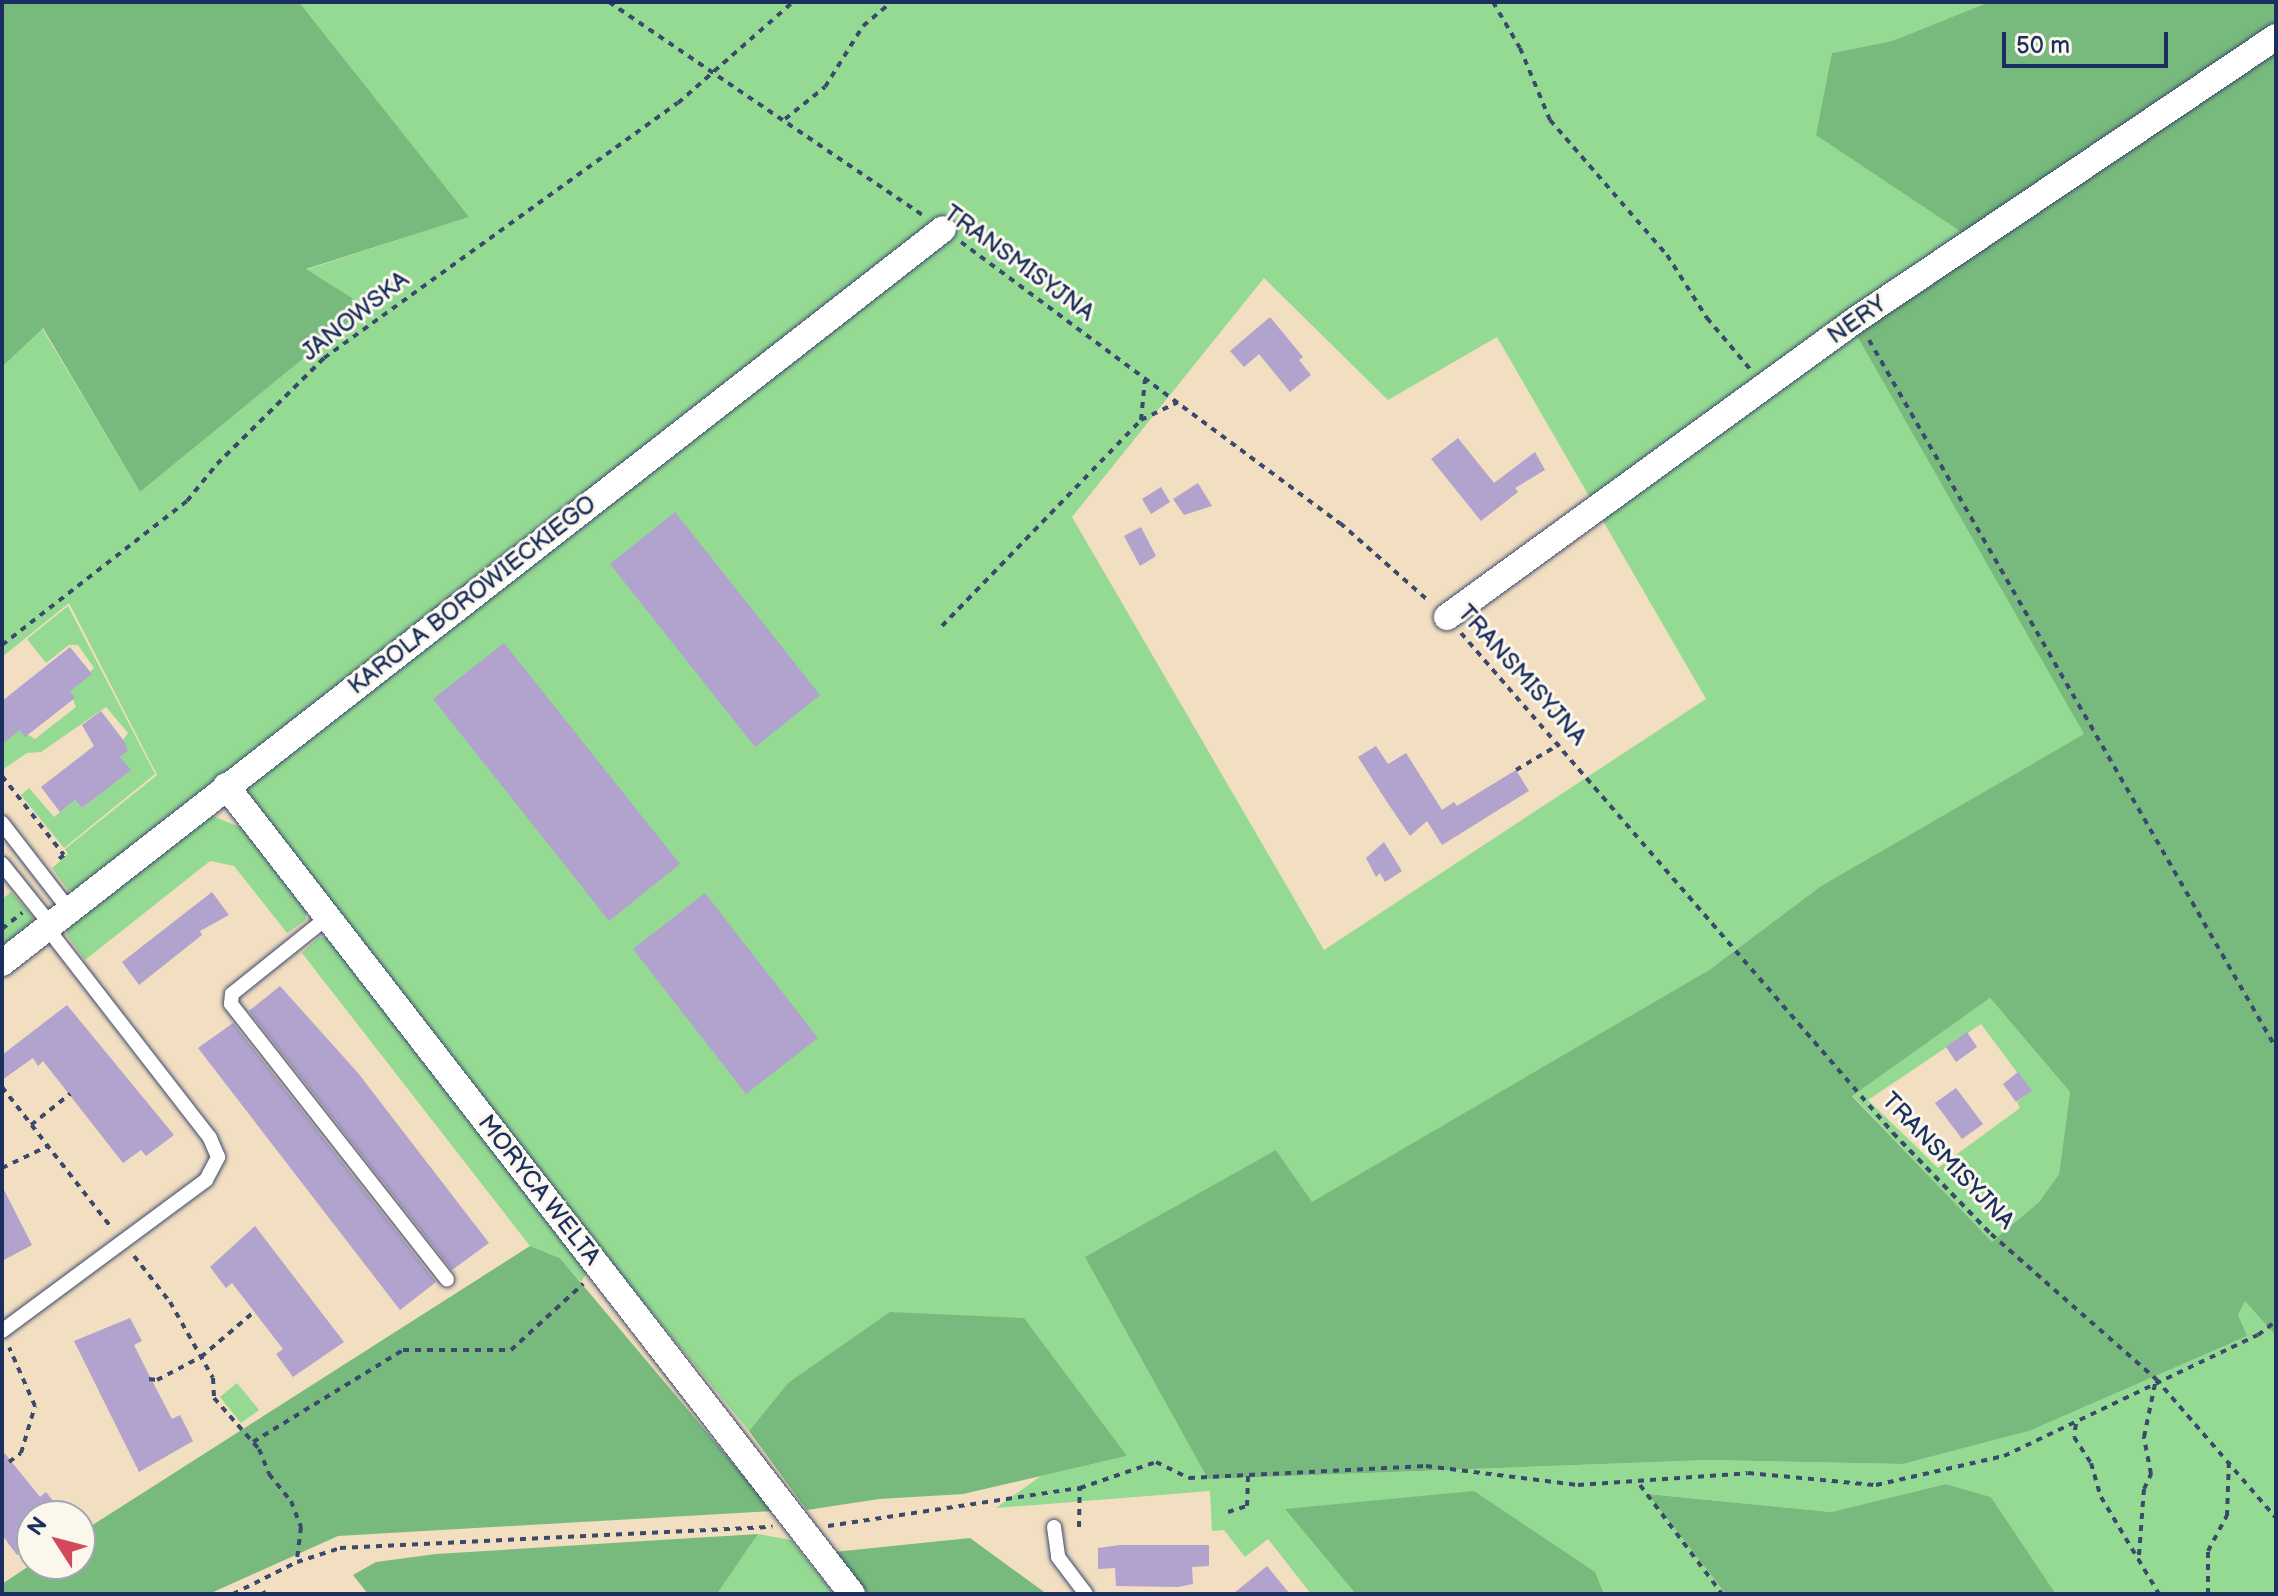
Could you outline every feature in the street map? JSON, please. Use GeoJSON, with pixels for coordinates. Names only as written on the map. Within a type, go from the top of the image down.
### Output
{"type":"FeatureCollection","features":[{"type":"Feature","properties":{"kind":"street","name":"NERY"},"geometry":{"type":"LineString","coordinates":[[1447,617],[1857,319],[2276,37]]}},
{"type":"Feature","properties":{"kind":"street","name":"KAROLA BOROWIECKIEGO"},"geometry":{"type":"LineString","coordinates":[[2,963],[943,229]]}},
{"type":"Feature","properties":{"kind":"street","name":"MORYCA WELTA"},"geometry":{"type":"LineString","coordinates":[[226,786],[852,1594]]}},
{"type":"Feature","properties":{"kind":"lane"},"geometry":{"type":"LineString","coordinates":[[2,823],[56,921],[210,1138],[218,1157],[206,1180],[2,1332]]}},
{"type":"Feature","properties":{"kind":"lane"},"geometry":{"type":"LineString","coordinates":[[2,864],[34,904],[56,921]]}},
{"type":"Feature","properties":{"kind":"lane"},"geometry":{"type":"LineString","coordinates":[[328,917],[232,994],[231,1004],[447,1279]]}},
{"type":"Feature","properties":{"kind":"lane"},"geometry":{"type":"LineString","coordinates":[[1054,1527],[1058,1557],[1086,1594]]}},
{"type":"Feature","properties":{"kind":"path","name":"TRANSMISYJNA"},"geometry":{"type":"LineString","coordinates":[[609,2],[714,69],[943,229],[1340,523],[1447,617],[1560,744],[1893,1133],[1991,1234],[2156,1379],[2276,1518]]}},
{"type":"Feature","properties":{"kind":"path","name":"JANOWSKA"},"geometry":{"type":"LineString","coordinates":[[4,643],[187,501],[217,464],[324,358],[678,103],[793,2]]}},
{"type":"Feature","properties":{"kind":"path"},"geometry":{"type":"LineString","coordinates":[[785,119],[825,87],[863,26],[892,2]]}},
{"type":"Feature","properties":{"kind":"path"},"geometry":{"type":"LineString","coordinates":[[1493,2],[1520,48],[1550,120],[1667,255],[1707,318],[1764,386]]}},
{"type":"Feature","properties":{"kind":"path"},"geometry":{"type":"LineString","coordinates":[[1857,319],[2276,1048]]}},
{"type":"Feature","properties":{"kind":"path"},"geometry":{"type":"LineString","coordinates":[[1141,420],[1145,379]]}},
{"type":"Feature","properties":{"kind":"path"},"geometry":{"type":"LineString","coordinates":[[942,626],[1141,420],[1178,402]]}},
{"type":"Feature","properties":{"kind":"path"},"geometry":{"type":"LineString","coordinates":[[2,635],[4,643]]}},
{"type":"Feature","properties":{"kind":"path"},"geometry":{"type":"LineString","coordinates":[[1516,770],[1560,744]]}},
{"type":"Feature","properties":{"kind":"path"},"geometry":{"type":"LineString","coordinates":[[2,776],[61,852]]}},
{"type":"Feature","properties":{"kind":"path"},"geometry":{"type":"LineString","coordinates":[[2,929],[34,904]]}},
{"type":"Feature","properties":{"kind":"path"},"geometry":{"type":"LineString","coordinates":[[31,1125],[70,1094]]}},
{"type":"Feature","properties":{"kind":"path"},"geometry":{"type":"LineString","coordinates":[[2,1168],[48,1146]]}},
{"type":"Feature","properties":{"kind":"path"},"geometry":{"type":"LineString","coordinates":[[253,1442],[403,1350],[511,1350],[601,1269]]}},
{"type":"Feature","properties":{"kind":"path"},"geometry":{"type":"LineString","coordinates":[[149,1379],[157,1380],[201,1357],[256,1310]]}},
{"type":"Feature","properties":{"kind":"path"},"geometry":{"type":"LineString","coordinates":[[233,1594],[297,1562],[340,1548],[520,1542],[756,1526],[803,1530],[1080,1488],[1156,1462],[1189,1478],[1426,1466],[1578,1485],[1640,1485],[1748,1473],[1876,1485],[2004,1456],[2077,1422],[2156,1379],[2258,1335],[2276,1321]]}},
{"type":"Feature","properties":{"kind":"path"},"geometry":{"type":"LineString","coordinates":[[2,1332],[35,1406],[21,1453],[9,1462]]}},
{"type":"Feature","properties":{"kind":"path"},"geometry":{"type":"LineString","coordinates":[[2140,1559],[2144,1489],[2151,1464],[2144,1437],[2156,1379]]}},
{"type":"Feature","properties":{"kind":"path"},"geometry":{"type":"LineString","coordinates":[[2077,1422],[2074,1437],[2091,1463],[2101,1497],[2159,1594]]}},
{"type":"Feature","properties":{"kind":"path"},"geometry":{"type":"LineString","coordinates":[[240,1430],[253,1442],[296,1511],[301,1527],[297,1562]]}},
{"type":"Feature","properties":{"kind":"path"},"geometry":{"type":"LineString","coordinates":[[2208,1594],[2208,1551],[2227,1516],[2229,1460]]}},
{"type":"Feature","properties":{"kind":"path"},"geometry":{"type":"LineString","coordinates":[[1228,1512],[1248,1504],[1248,1474]]}},
{"type":"Feature","properties":{"kind":"path"},"geometry":{"type":"LineString","coordinates":[[1640,1485],[1722,1594]]}},
{"type":"Feature","properties":{"kind":"path"},"geometry":{"type":"LineString","coordinates":[[1079,1527],[1080,1488]]}},
{"type":"Feature","properties":{"kind":"green space"},"geometry":{"type":"Polygon","coordinates":[[[2,2],[299,2],[469,217],[306,269],[366,307],[140,492],[43,328],[2,367],[2,2]]]}},
{"type":"Feature","properties":{"kind":"green space"},"geometry":{"type":"Polygon","coordinates":[[[299,2],[1989,2],[1892,41],[1832,53],[1969,237],[1593,503],[1497,337],[1388,400],[1264,278],[1072,517],[1324,950],[1706,699],[1599,514],[1853,329],[2085,734],[1821,886],[1709,970],[1312,1203],[1276,1150],[1208,1479],[1709,1460],[1903,1464],[2029,1431],[2246,1336],[2238,1315],[2245,1300],[2276,1336],[2276,1594],[2056,1594],[1991,1497],[1946,1484],[1831,1512],[1649,1494],[1726,1594],[1311,1594],[1268,1539],[1245,1557],[1224,1530],[1212,1531],[1210,1491],[996,1508],[1041,1476],[1127,1456],[788,1383],[749,1431],[554,1193],[228,771],[76,891],[68,890],[52,868],[68,854],[65,849],[157,775],[69,603],[2,657],[2,367],[42,328],[140,492],[365,307],[305,270],[468,217],[299,2]]]}},
{"type":"Feature","properties":{"kind":"green space"},"geometry":{"type":"Polygon","coordinates":[[[1989,2],[2276,2],[2276,32],[1969,237],[1816,135],[1832,53],[1892,41],[1989,2]]]}},
{"type":"Feature","properties":{"kind":"green space"},"geometry":{"type":"Polygon","coordinates":[[[2276,47],[2276,1336],[2245,1301],[2238,1315],[2247,1336],[2029,1431],[1903,1464],[1709,1460],[1208,1479],[1085,1257],[1276,1150],[1312,1202],[1709,970],[1821,886],[2084,734],[1853,329],[2276,47]],[[1990,998],[1852,1096],[1992,1242],[2039,1202],[2059,1174],[2070,1092],[1990,998]]]}},
{"type":"Feature","properties":{"kind":"green space"},"geometry":{"type":"Polygon","coordinates":[[[68,606],[155,774],[64,848],[21,795],[29,788],[54,817],[75,800],[82,808],[130,770],[120,757],[128,751],[121,743],[128,733],[106,707],[41,752],[27,753],[2,770],[2,740],[20,730],[35,739],[76,707],[70,691],[94,668],[78,645],[69,645],[46,663],[27,639],[68,606]]]}},
{"type":"Feature","properties":{"kind":"green space"},"geometry":{"type":"Polygon","coordinates":[[[213,816],[244,829],[306,910],[306,920],[287,933],[234,866],[210,861],[85,960],[67,935],[68,924],[213,816]]]}},
{"type":"Feature","properties":{"kind":"green space"},"geometry":{"type":"Polygon","coordinates":[[[11,892],[33,917],[32,923],[2,947],[2,899],[11,892]]]}},
{"type":"Feature","properties":{"kind":"green space"},"geometry":{"type":"Polygon","coordinates":[[[319,937],[328,938],[588,1271],[581,1282],[560,1258],[530,1246],[302,953],[319,937]]]}},
{"type":"Feature","properties":{"kind":"green space"},"geometry":{"type":"Polygon","coordinates":[[[1990,998],[2070,1092],[2059,1174],[2039,1202],[1992,1243],[1852,1095],[1990,998]],[[1981,1024],[1868,1100],[1938,1168],[2020,1108],[2017,1102],[2031,1091],[1981,1024]]]}},
{"type":"Feature","properties":{"kind":"green space"},"geometry":{"type":"Polygon","coordinates":[[[530,1246],[560,1258],[773,1511],[338,1536],[209,1594],[2,1594],[2,1584],[16,1575],[16,1580],[96,1580],[96,1523],[530,1246]]]}},
{"type":"Feature","properties":{"kind":"green space"},"geometry":{"type":"Polygon","coordinates":[[[890,1312],[1024,1318],[1127,1456],[963,1494],[879,1499],[807,1510],[749,1431],[788,1383],[890,1312]]]}},
{"type":"Feature","properties":{"kind":"green space"},"geometry":{"type":"Polygon","coordinates":[[[237,1383],[259,1410],[241,1423],[220,1397],[237,1383]]]}},
{"type":"Feature","properties":{"kind":"green space"},"geometry":{"type":"Polygon","coordinates":[[[1946,1484],[1991,1497],[2056,1594],[1726,1594],[1648,1494],[1831,1512],[1946,1484]]]}},
{"type":"Feature","properties":{"kind":"green space"},"geometry":{"type":"Polygon","coordinates":[[[1474,1491],[1595,1572],[1604,1594],[1356,1594],[1285,1509],[1474,1491]]]}},
{"type":"Feature","properties":{"kind":"green space"},"geometry":{"type":"Polygon","coordinates":[[[758,1534],[791,1540],[834,1594],[717,1594],[758,1534]]]}},
{"type":"Feature","properties":{"kind":"green space"},"geometry":{"type":"Polygon","coordinates":[[[758,1534],[717,1594],[368,1594],[353,1575],[376,1562],[436,1554],[758,1534]]]}},
{"type":"Feature","properties":{"kind":"green space"},"geometry":{"type":"Polygon","coordinates":[[[970,1538],[1047,1594],[867,1594],[834,1552],[970,1538]]]}},
{"type":"Feature","properties":{"kind":"building"},"geometry":{"type":"Polygon","coordinates":[[[1270,317],[1303,357],[1299,360],[1311,375],[1290,392],[1259,354],[1244,367],[1230,351],[1270,317]]]}},
{"type":"Feature","properties":{"kind":"building"},"geometry":{"type":"Polygon","coordinates":[[[1458,438],[1494,483],[1535,452],[1545,470],[1515,488],[1518,492],[1481,521],[1431,459],[1458,438]]]}},
{"type":"Feature","properties":{"kind":"building"},"geometry":{"type":"Polygon","coordinates":[[[1198,483],[1212,506],[1184,515],[1173,499],[1198,483]]]}},
{"type":"Feature","properties":{"kind":"building"},"geometry":{"type":"Polygon","coordinates":[[[1161,487],[1170,502],[1151,514],[1142,499],[1161,487]]]}},
{"type":"Feature","properties":{"kind":"building"},"geometry":{"type":"Polygon","coordinates":[[[675,512],[820,695],[755,747],[610,564],[675,512]]]}},
{"type":"Feature","properties":{"kind":"building"},"geometry":{"type":"Polygon","coordinates":[[[1141,527],[1156,556],[1140,566],[1124,536],[1141,527]]]}},
{"type":"Feature","properties":{"kind":"building"},"geometry":{"type":"Polygon","coordinates":[[[504,643],[680,864],[609,921],[433,699],[504,643]]]}},
{"type":"Feature","properties":{"kind":"building"},"geometry":{"type":"Polygon","coordinates":[[[70,647],[92,674],[70,691],[75,698],[25,737],[20,730],[2,744],[2,701],[70,647]]]}},
{"type":"Feature","properties":{"kind":"building"},"geometry":{"type":"Polygon","coordinates":[[[101,711],[124,741],[128,751],[120,757],[131,770],[82,808],[75,800],[60,812],[41,787],[94,746],[82,725],[101,711]]]}},
{"type":"Feature","properties":{"kind":"building"},"geometry":{"type":"Polygon","coordinates":[[[1376,746],[1388,764],[1406,753],[1442,810],[1454,802],[1457,806],[1516,770],[1529,791],[1442,845],[1427,821],[1410,836],[1358,757],[1376,746]]]}},
{"type":"Feature","properties":{"kind":"building"},"geometry":{"type":"Polygon","coordinates":[[[1384,842],[1402,871],[1385,882],[1380,873],[1376,877],[1366,858],[1384,842]]]}},
{"type":"Feature","properties":{"kind":"building"},"geometry":{"type":"Polygon","coordinates":[[[212,892],[229,915],[200,931],[202,935],[139,985],[122,962],[212,892]]]}},
{"type":"Feature","properties":{"kind":"building"},"geometry":{"type":"Polygon","coordinates":[[[705,893],[818,1038],[746,1094],[633,949],[705,893]]]}},
{"type":"Feature","properties":{"kind":"building"},"geometry":{"type":"Polygon","coordinates":[[[280,986],[358,1073],[489,1243],[452,1270],[249,1011],[280,986]]]}},
{"type":"Feature","properties":{"kind":"building"},"geometry":{"type":"Polygon","coordinates":[[[67,1005],[174,1135],[146,1156],[141,1150],[123,1163],[43,1061],[38,1066],[33,1058],[2,1080],[2,1055],[67,1005]]]}},
{"type":"Feature","properties":{"kind":"building"},"geometry":{"type":"Polygon","coordinates":[[[233,1023],[436,1282],[400,1310],[198,1048],[233,1023]]]}},
{"type":"Feature","properties":{"kind":"building"},"geometry":{"type":"Polygon","coordinates":[[[1967,1032],[1977,1047],[1956,1062],[1946,1047],[1967,1032]]]}},
{"type":"Feature","properties":{"kind":"building"},"geometry":{"type":"Polygon","coordinates":[[[2018,1072],[2032,1091],[2016,1102],[2003,1084],[2018,1072]]]}},
{"type":"Feature","properties":{"kind":"building"},"geometry":{"type":"Polygon","coordinates":[[[1956,1088],[1983,1124],[1962,1139],[1935,1103],[1956,1088]]]}},
{"type":"Feature","properties":{"kind":"building"},"geometry":{"type":"Polygon","coordinates":[[[2,1186],[32,1245],[2,1261],[2,1186]]]}},
{"type":"Feature","properties":{"kind":"building"},"geometry":{"type":"Polygon","coordinates":[[[255,1226],[344,1342],[293,1377],[276,1354],[283,1349],[232,1283],[226,1288],[210,1267],[255,1226]]]}},
{"type":"Feature","properties":{"kind":"building"},"geometry":{"type":"Polygon","coordinates":[[[130,1318],[142,1341],[134,1345],[147,1371],[172,1419],[180,1415],[193,1441],[139,1472],[74,1341],[130,1318]]]}},
{"type":"Feature","properties":{"kind":"building"},"geometry":{"type":"Polygon","coordinates":[[[2,1450],[40,1497],[46,1492],[52,1500],[16,1500],[16,1554],[2,1535],[2,1450]]]}},
{"type":"Feature","properties":{"kind":"building"},"geometry":{"type":"Polygon","coordinates":[[[1120,1545],[1209,1545],[1209,1566],[1192,1567],[1193,1584],[1178,1587],[1116,1586],[1115,1568],[1098,1569],[1098,1548],[1120,1545]]]}},
{"type":"Feature","properties":{"kind":"building"},"geometry":{"type":"Polygon","coordinates":[[[1267,1566],[1290,1594],[1233,1594],[1267,1566]]]}}]}
